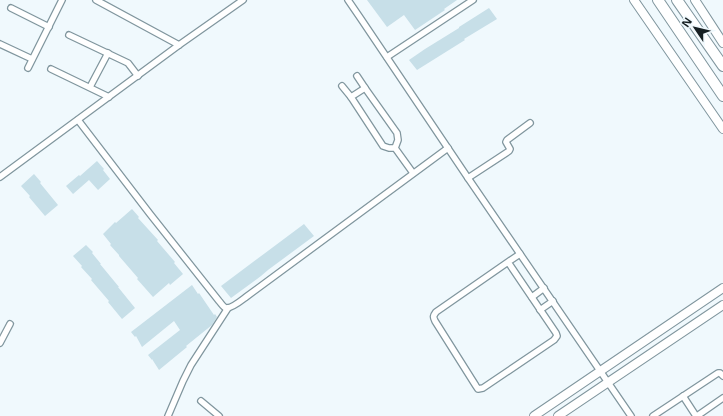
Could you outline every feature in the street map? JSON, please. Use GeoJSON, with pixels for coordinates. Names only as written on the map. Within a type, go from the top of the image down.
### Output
{"type":"FeatureCollection","features":[{"type":"Feature","properties":{"kind":"highway"},"geometry":{"type":"LineString","coordinates":[[658,0],[723,96]]}},
{"type":"Feature","properties":{"kind":"highway"},"geometry":{"type":"LineString","coordinates":[[677,0],[723,66]]}},
{"type":"Feature","properties":{"kind":"street"},"geometry":{"type":"LineString","coordinates":[[28,68],[62,0]]}},
{"type":"Feature","properties":{"kind":"street"},"geometry":{"type":"LineString","coordinates":[[96,0],[179,46]]}},
{"type":"Feature","properties":{"kind":"street"},"geometry":{"type":"LineString","coordinates":[[0,177],[243,0]]}},
{"type":"Feature","properties":{"kind":"street"},"geometry":{"type":"LineString","coordinates":[[348,0],[468,178],[632,416]]}},
{"type":"Feature","properties":{"kind":"street"},"geometry":{"type":"LineString","coordinates":[[387,57],[473,0]]}},
{"type":"Feature","properties":{"kind":"street"},"geometry":{"type":"LineString","coordinates":[[634,0],[723,129]]}},
{"type":"Feature","properties":{"kind":"street"},"geometry":{"type":"LineString","coordinates":[[695,0],[723,43]]}},
{"type":"Feature","properties":{"kind":"street"},"geometry":{"type":"LineString","coordinates":[[11,8],[49,27]]}},
{"type":"Feature","properties":{"kind":"street"},"geometry":{"type":"LineString","coordinates":[[69,35],[128,63],[138,76]]}},
{"type":"Feature","properties":{"kind":"street"},"geometry":{"type":"LineString","coordinates":[[0,44],[32,59]]}},
{"type":"Feature","properties":{"kind":"street"},"geometry":{"type":"LineString","coordinates":[[90,88],[108,53]]}},
{"type":"Feature","properties":{"kind":"street"},"geometry":{"type":"LineString","coordinates":[[51,69],[109,97]]}},
{"type":"Feature","properties":{"kind":"street"},"geometry":{"type":"LineString","coordinates":[[357,76],[397,133],[398,140],[395,148]]}},
{"type":"Feature","properties":{"kind":"street"},"geometry":{"type":"LineString","coordinates":[[342,86],[351,97],[383,146],[395,148]]}},
{"type":"Feature","properties":{"kind":"street"},"geometry":{"type":"LineString","coordinates":[[351,97],[365,88]]}},
{"type":"Feature","properties":{"kind":"street"},"geometry":{"type":"LineString","coordinates":[[78,120],[186,261],[224,307],[228,308]]}},
{"type":"Feature","properties":{"kind":"street"},"geometry":{"type":"LineString","coordinates":[[468,178],[509,151],[510,147],[506,142],[507,140],[530,123]]}},
{"type":"Feature","properties":{"kind":"street"},"geometry":{"type":"LineString","coordinates":[[395,148],[413,173]]}},
{"type":"Feature","properties":{"kind":"street"},"geometry":{"type":"LineString","coordinates":[[168,416],[191,365],[228,308],[232,307],[246,297],[448,148]]}},
{"type":"Feature","properties":{"kind":"street"},"geometry":{"type":"LineString","coordinates":[[508,262],[557,336],[483,388],[478,389],[433,317],[436,312],[508,262],[520,254]]}},
{"type":"Feature","properties":{"kind":"street"},"geometry":{"type":"LineString","coordinates":[[532,297],[544,288]]}},
{"type":"Feature","properties":{"kind":"street"},"geometry":{"type":"LineString","coordinates":[[534,416],[723,288]]}},
{"type":"Feature","properties":{"kind":"street"},"geometry":{"type":"LineString","coordinates":[[540,310],[553,301]]}},
{"type":"Feature","properties":{"kind":"street"},"geometry":{"type":"LineString","coordinates":[[558,416],[723,305]]}},
{"type":"Feature","properties":{"kind":"street"},"geometry":{"type":"LineString","coordinates":[[0,342],[10,324]]}},
{"type":"Feature","properties":{"kind":"street"},"geometry":{"type":"LineString","coordinates":[[653,416],[718,373],[723,376]]}},
{"type":"Feature","properties":{"kind":"street"},"geometry":{"type":"LineString","coordinates":[[683,396],[697,416],[723,398]]}},
{"type":"Feature","properties":{"kind":"street"},"geometry":{"type":"LineString","coordinates":[[201,402],[219,416]]}},
{"type":"Feature","properties":{"kind":"building"},"geometry":{"type":"Polygon","coordinates":[[[367,0],[457,0],[415,30],[404,15],[387,27],[367,0]]]}},
{"type":"Feature","properties":{"kind":"building"},"geometry":{"type":"Polygon","coordinates":[[[489,8],[497,19],[464,39],[465,40],[417,70],[409,60],[425,49],[489,8]]]}},
{"type":"Feature","properties":{"kind":"building"},"geometry":{"type":"Polygon","coordinates":[[[97,161],[110,179],[98,190],[89,180],[73,194],[66,186],[97,161]]]}},
{"type":"Feature","properties":{"kind":"building"},"geometry":{"type":"Polygon","coordinates":[[[34,174],[58,205],[45,216],[21,186],[34,174]]]}},
{"type":"Feature","properties":{"kind":"building"},"geometry":{"type":"Polygon","coordinates":[[[132,209],[158,240],[157,241],[183,274],[170,285],[169,283],[153,297],[110,245],[111,244],[103,234],[115,222],[116,223],[132,209]]]}},
{"type":"Feature","properties":{"kind":"building"},"geometry":{"type":"Polygon","coordinates":[[[304,224],[314,236],[231,298],[221,286],[304,224]]]}},
{"type":"Feature","properties":{"kind":"building"},"geometry":{"type":"Polygon","coordinates":[[[86,245],[93,252],[92,253],[100,264],[135,308],[122,319],[73,256],[86,245]]]}},
{"type":"Feature","properties":{"kind":"building"},"geometry":{"type":"Polygon","coordinates":[[[192,285],[217,317],[212,325],[159,370],[148,355],[180,330],[174,321],[142,347],[136,336],[135,337],[131,332],[192,285]]]}}]}
